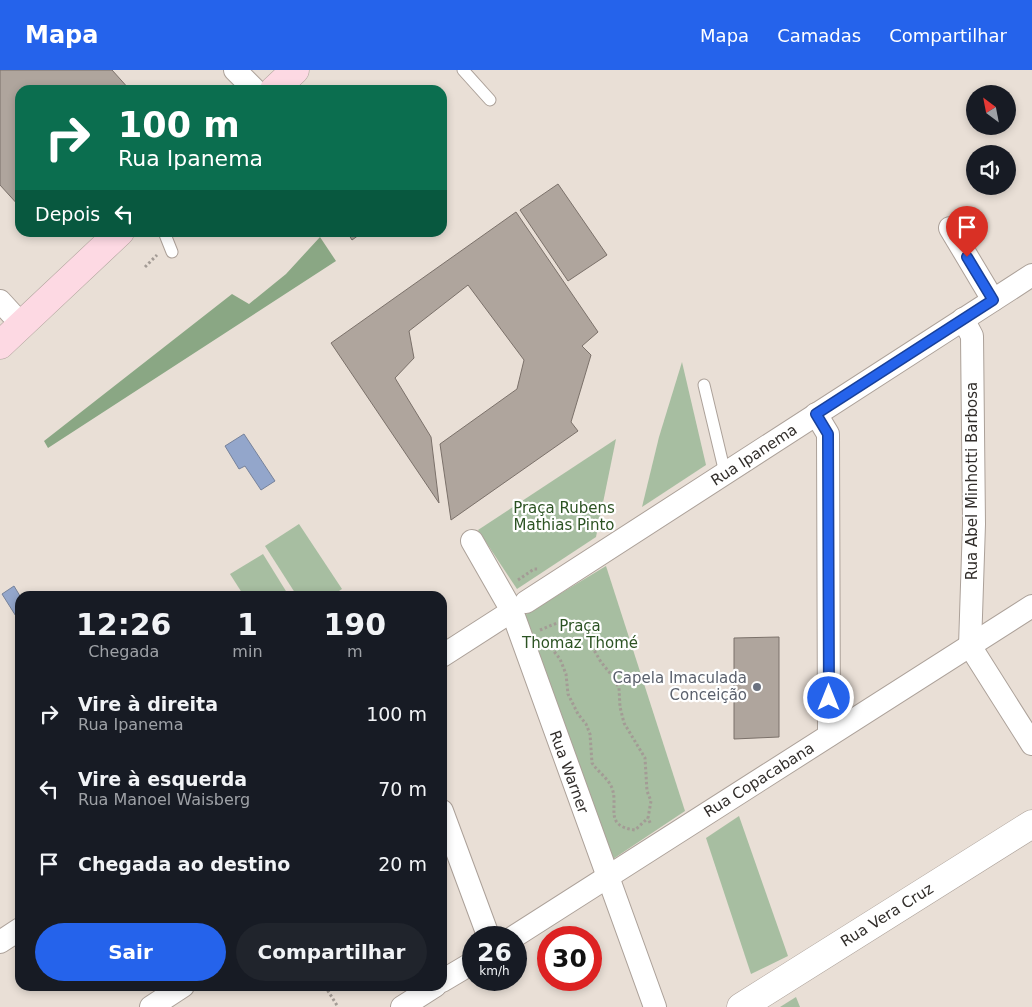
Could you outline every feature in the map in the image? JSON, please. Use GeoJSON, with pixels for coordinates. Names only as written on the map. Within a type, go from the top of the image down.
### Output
{"type":"FeatureCollection","features":[{"type":"Feature","properties":{"kind":"main road"},"geometry":{"type":"LineString","coordinates":[[279,85],[295,70]]}},
{"type":"Feature","properties":{"kind":"main road"},"geometry":{"type":"LineString","coordinates":[[0,345],[115,237]]}},
{"type":"Feature","properties":{"kind":"street"},"geometry":{"type":"LineString","coordinates":[[235,70],[250,85]]}},
{"type":"Feature","properties":{"kind":"street"},"geometry":{"type":"LineString","coordinates":[[950,228],[993,300]]}},
{"type":"Feature","properties":{"kind":"street","name":"Rua Ipanema"},"geometry":{"type":"LineString","coordinates":[[447,653],[1032,274]]}},
{"type":"Feature","properties":{"kind":"street"},"geometry":{"type":"LineString","coordinates":[[0,301],[22,325]]}},
{"type":"Feature","properties":{"kind":"street","name":"Rua Abel Minhotti Barbosa"},"geometry":{"type":"LineString","coordinates":[[963,320],[972,336],[974,524],[970,646]]}},
{"type":"Feature","properties":{"kind":"street"},"geometry":{"type":"LineString","coordinates":[[816,414],[828,434],[829,735]]}},
{"type":"Feature","properties":{"kind":"street","name":"Rua Warner"},"geometry":{"type":"LineString","coordinates":[[472,542],[519,607],[607,877],[655,1007]]}},
{"type":"Feature","properties":{"kind":"street","name":"Rua Copacabana"},"geometry":{"type":"LineString","coordinates":[[527,928],[1032,606]]}},
{"type":"Feature","properties":{"kind":"street"},"geometry":{"type":"LineString","coordinates":[[970,646],[1032,744]]}},
{"type":"Feature","properties":{"kind":"street","name":"Rua Vera Cruz"},"geometry":{"type":"LineString","coordinates":[[741,1007],[1032,824]]}},
{"type":"Feature","properties":{"kind":"street"},"geometry":{"type":"LineString","coordinates":[[447,827],[484,926]]}},
{"type":"Feature","properties":{"kind":"street"},"geometry":{"type":"LineString","coordinates":[[0,942],[15,932]]}},
{"type":"Feature","properties":{"kind":"street"},"geometry":{"type":"LineString","coordinates":[[447,979],[462,970]]}},
{"type":"Feature","properties":{"kind":"street"},"geometry":{"type":"LineString","coordinates":[[151,1007],[175,991]]}},
{"type":"Feature","properties":{"kind":"street"},"geometry":{"type":"LineString","coordinates":[[402,1007],[427,991]]}},
{"type":"Feature","properties":{"kind":"lane"},"geometry":{"type":"LineString","coordinates":[[462,70],[490,100]]}},
{"type":"Feature","properties":{"kind":"lane"},"geometry":{"type":"LineString","coordinates":[[166,237],[172,252]]}},
{"type":"Feature","properties":{"kind":"lane"},"geometry":{"type":"LineString","coordinates":[[704,385],[725,473]]}},
{"type":"Feature","properties":{"kind":"path"},"geometry":{"type":"LineString","coordinates":[[514,582],[534,569]]}},
{"type":"Feature","properties":{"kind":"path"},"geometry":{"type":"LineString","coordinates":[[648,818],[635,830],[624,829],[615,820],[611,786],[592,763],[590,734],[568,694],[566,674],[560,659],[539,630],[557,623],[570,623],[581,628],[601,662],[614,678],[619,688],[620,707],[624,723],[645,758],[647,791],[651,801],[648,818],[659,843]]}},
{"type":"Feature","properties":{"kind":"path"},"geometry":{"type":"LineString","coordinates":[[329,991],[338,1007]]}},
{"type":"Feature","properties":{"kind":"green space"},"geometry":{"type":"Polygon","coordinates":[[[320,237],[336,261],[48,448],[44,441],[232,294],[249,304],[286,274],[320,237]]]}},
{"type":"Feature","properties":{"kind":"green space","name":"Praça Rubens Mathias Pinto"},"geometry":{"type":"Polygon","coordinates":[[[682,362],[706,465],[642,507],[659,437],[682,362]]]}},
{"type":"Feature","properties":{"kind":"green space","name":"Praça Rubens Mathias Pinto"},"geometry":{"type":"Polygon","coordinates":[[[616,439],[596,537],[517,589],[478,530],[616,439]]]}},
{"type":"Feature","properties":{"kind":"green space"},"geometry":{"type":"Polygon","coordinates":[[[299,524],[342,589],[339,591],[294,591],[265,546],[299,524]]]}},
{"type":"Feature","properties":{"kind":"green space"},"geometry":{"type":"Polygon","coordinates":[[[263,554],[286,591],[241,591],[230,574],[263,554]]]}},
{"type":"Feature","properties":{"kind":"green space","name":"Praça Thomaz Thomé"},"geometry":{"type":"Polygon","coordinates":[[[606,566],[685,811],[613,859],[525,615],[606,566]]]}},
{"type":"Feature","properties":{"kind":"green space"},"geometry":{"type":"Polygon","coordinates":[[[739,816],[788,956],[751,974],[706,838],[739,816]]]}},
{"type":"Feature","properties":{"kind":"green space"},"geometry":{"type":"Polygon","coordinates":[[[796,997],[800,1007],[780,1007],[796,997]]]}},
{"type":"Feature","properties":{"kind":"water"},"geometry":{"type":"Polygon","coordinates":[[[244,434],[275,481],[261,490],[245,466],[239,469],[225,446],[244,434]]]}},
{"type":"Feature","properties":{"kind":"water"},"geometry":{"type":"Polygon","coordinates":[[[14,586],[17,591],[15,591],[15,615],[2,594],[14,586]]]}},
{"type":"Feature","properties":{"kind":"building"},"geometry":{"type":"Polygon","coordinates":[[[0,70],[112,70],[126,85],[15,85],[15,202],[0,185],[0,70]]]}},
{"type":"Feature","properties":{"kind":"building"},"geometry":{"type":"Polygon","coordinates":[[[558,184],[607,255],[568,281],[520,210],[558,184]]]}},
{"type":"Feature","properties":{"kind":"building"},"geometry":{"type":"Polygon","coordinates":[[[516,212],[598,332],[582,346],[591,355],[571,422],[578,431],[451,520],[440,444],[517,389],[524,360],[468,285],[409,331],[414,358],[395,378],[431,437],[439,503],[331,343],[516,212]]]}},
{"type":"Feature","properties":{"kind":"building","name":"Capela Imaculada Conceição"},"geometry":{"type":"Polygon","coordinates":[[[779,637],[779,737],[734,739],[734,638],[779,637]]]}},
{"type":"Feature","properties":{"kind":"place","name":"Capela Imaculada Conceição"},"geometry":{"type":"Point","coordinates":[757,687]}},
{"type":"Feature","properties":{"kind":"route"},"geometry":{"type":"LineString","coordinates":[[829,698],[828,434],[816,414],[993,300],[967,257]]}}]}
